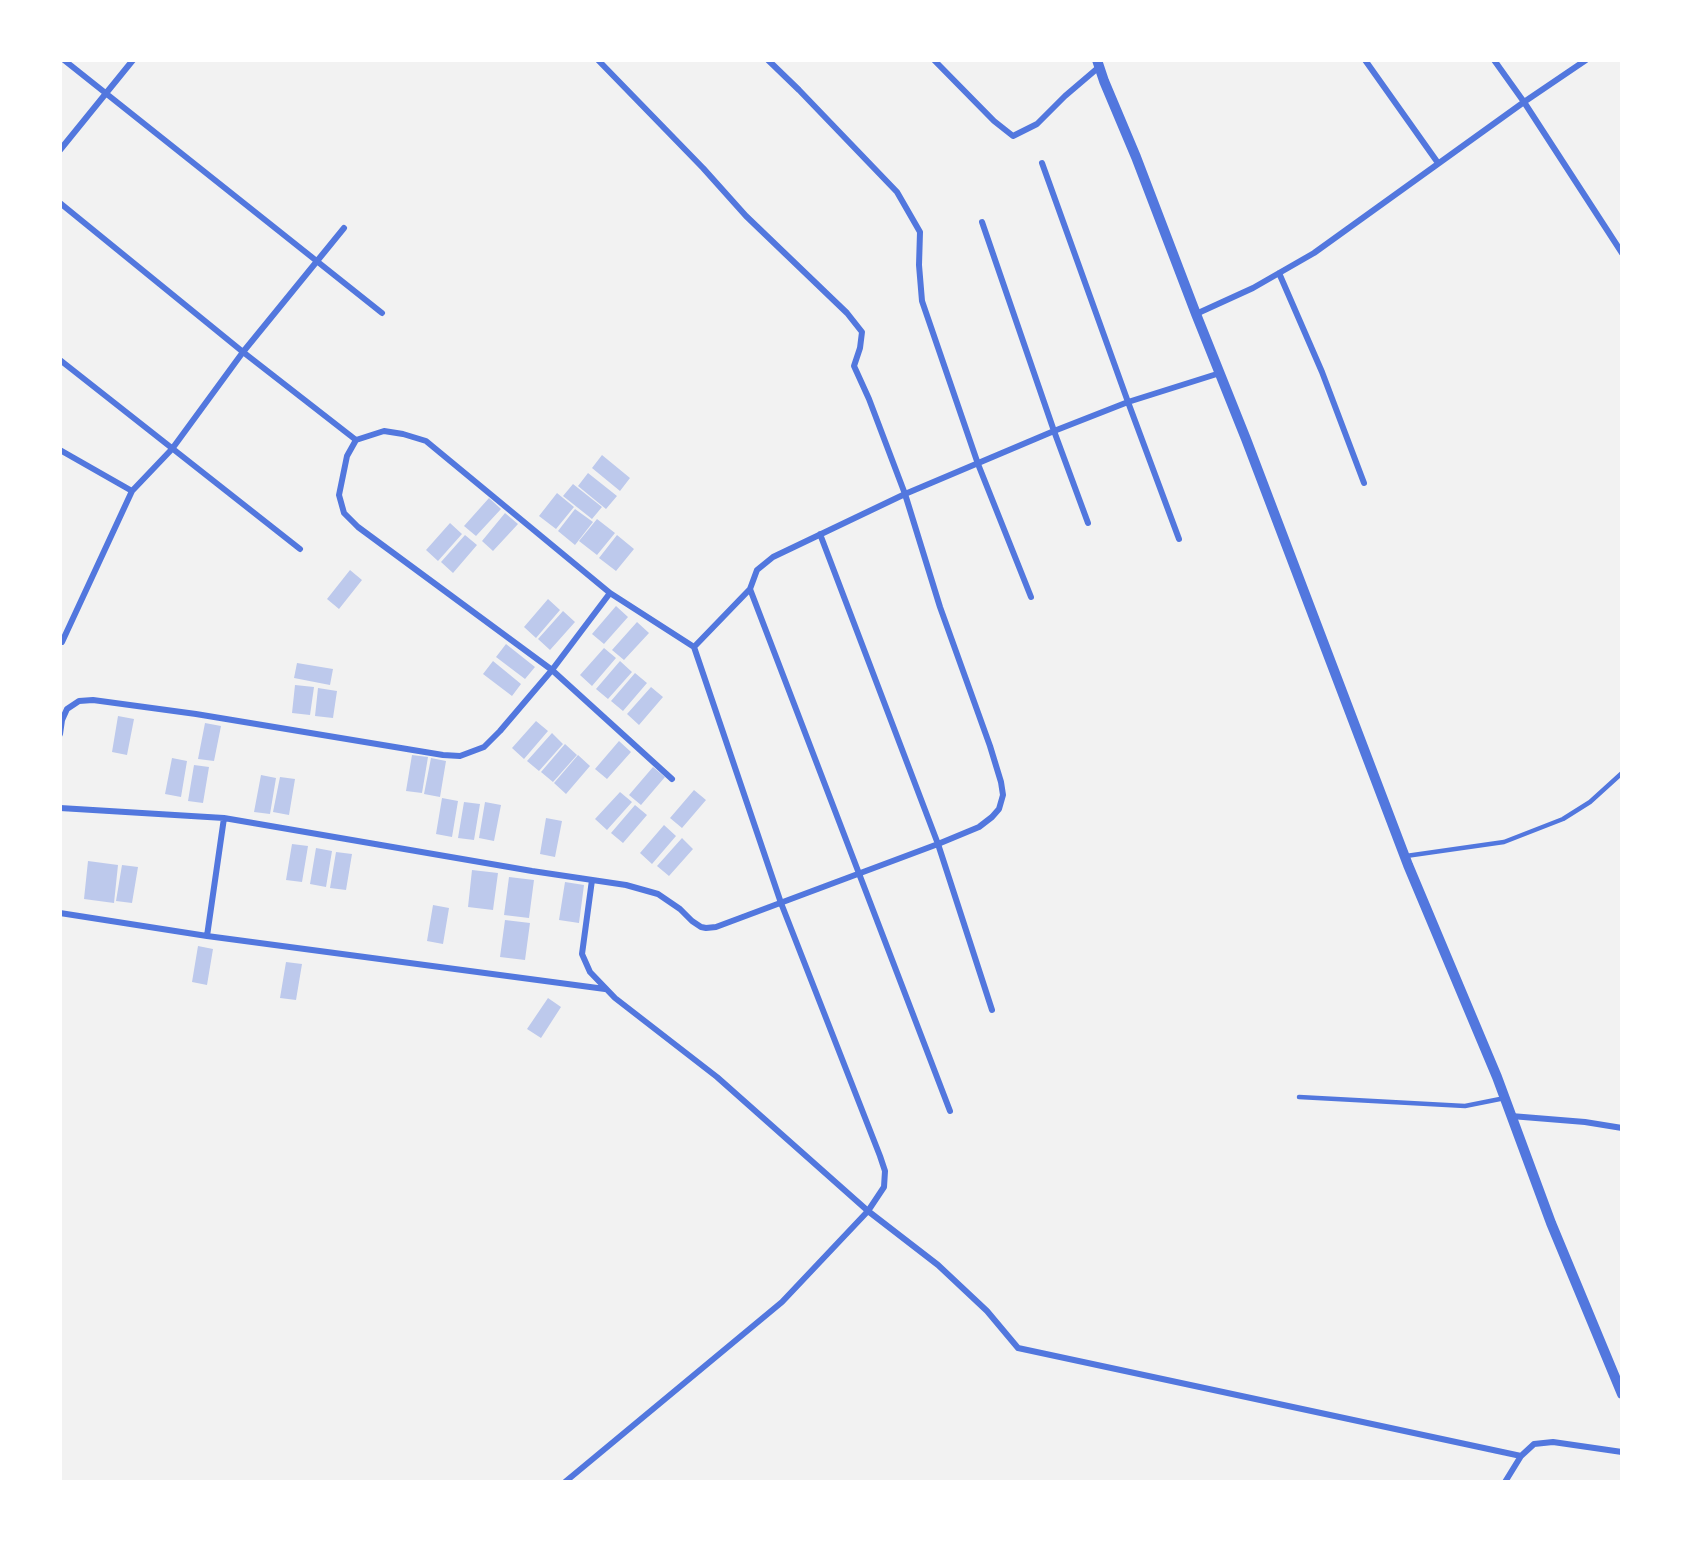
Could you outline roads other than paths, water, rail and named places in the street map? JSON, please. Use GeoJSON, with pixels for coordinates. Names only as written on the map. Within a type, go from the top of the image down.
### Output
{"type":"FeatureCollection","features":[{"type":"Feature","properties":{"kind":"street"},"geometry":{"type":"LineString","coordinates":[[64,60],[382,313]]}},
{"type":"Feature","properties":{"kind":"street"},"geometry":{"type":"LineString","coordinates":[[60,150],[133,60]]}},
{"type":"Feature","properties":{"kind":"street"},"geometry":{"type":"LineString","coordinates":[[60,808],[224,818],[626,885],[658,894],[680,909],[692,921],[706,928],[716,927],[938,844],[979,827],[999,809],[1003,795],[990,746],[940,607],[905,494],[854,366],[862,332],[847,313],[746,216],[703,168],[598,60]]}},
{"type":"Feature","properties":{"kind":"street"},"geometry":{"type":"LineString","coordinates":[[768,60],[897,192],[920,232],[919,265],[922,302],[978,464],[1031,597]]}},
{"type":"Feature","properties":{"kind":"street"},"geometry":{"type":"LineString","coordinates":[[934,60],[994,121],[1013,136],[1037,124],[1098,64],[1246,439],[1405,856],[1505,1098],[1551,1223],[1617,1369],[1622,1394]]}},
{"type":"Feature","properties":{"kind":"street"},"geometry":{"type":"LineString","coordinates":[[1365,60],[1438,163]]}},
{"type":"Feature","properties":{"kind":"street"},"geometry":{"type":"LineString","coordinates":[[1494,60],[1622,253]]}},
{"type":"Feature","properties":{"kind":"street"},"geometry":{"type":"LineString","coordinates":[[1196,314],[1253,288],[1323,247],[1438,163],[1586,60]]}},
{"type":"Feature","properties":{"kind":"street"},"geometry":{"type":"LineString","coordinates":[[1042,163],[1179,539]]}},
{"type":"Feature","properties":{"kind":"street"},"geometry":{"type":"LineString","coordinates":[[60,203],[243,352],[356,440]]}},
{"type":"Feature","properties":{"kind":"street"},"geometry":{"type":"LineString","coordinates":[[982,222],[1088,523]]}},
{"type":"Feature","properties":{"kind":"street"},"geometry":{"type":"LineString","coordinates":[[62,642],[132,491],[172,449],[243,352],[344,228]]}},
{"type":"Feature","properties":{"kind":"street"},"geometry":{"type":"LineString","coordinates":[[1279,273],[1322,372],[1364,483]]}},
{"type":"Feature","properties":{"kind":"street"},"geometry":{"type":"LineString","coordinates":[[60,360],[300,549]]}},
{"type":"Feature","properties":{"kind":"street"},"geometry":{"type":"LineString","coordinates":[[693,646],[750,589],[757,570],[773,557],[905,494],[1054,431],[1128,402],[1220,373]]}},
{"type":"Feature","properties":{"kind":"street"},"geometry":{"type":"LineString","coordinates":[[565,1482],[782,1302],[868,1211],[884,1186],[885,1171],[781,903],[693,646],[610,593],[426,441],[384,431],[356,440],[347,456],[339,495],[344,513],[358,527],[552,670],[672,778]]}},
{"type":"Feature","properties":{"kind":"street"},"geometry":{"type":"LineString","coordinates":[[60,450],[132,491]]}},
{"type":"Feature","properties":{"kind":"street"},"geometry":{"type":"LineString","coordinates":[[820,534],[938,844],[992,1010]]}},
{"type":"Feature","properties":{"kind":"street"},"geometry":{"type":"LineString","coordinates":[[750,589],[950,1111]]}},
{"type":"Feature","properties":{"kind":"street"},"geometry":{"type":"LineString","coordinates":[[60,734],[62,720],[67,709],[79,701],[93,700],[196,714],[443,756],[460,756],[484,747],[552,670],[610,593]]}},
{"type":"Feature","properties":{"kind":"street"},"geometry":{"type":"LineString","coordinates":[[207,936],[224,818]]}},
{"type":"Feature","properties":{"kind":"street"},"geometry":{"type":"LineString","coordinates":[[592,880],[582,954],[590,972],[615,998],[717,1077],[868,1211],[938,1264],[987,1311],[1018,1348],[1521,1456]]}},
{"type":"Feature","properties":{"kind":"street"},"geometry":{"type":"LineString","coordinates":[[60,913],[207,936],[606,989]]}},
{"type":"Feature","properties":{"kind":"street"},"geometry":{"type":"LineString","coordinates":[[1511,1116],[1585,1122],[1622,1128]]}},
{"type":"Feature","properties":{"kind":"street"},"geometry":{"type":"LineString","coordinates":[[1505,1482],[1521,1456],[1534,1444],[1553,1442],[1622,1452]]}},
{"type":"Feature","properties":{"kind":"lane"},"geometry":{"type":"LineString","coordinates":[[1405,856],[1504,842],[1563,819],[1590,802],[1622,774]]}},
{"type":"Feature","properties":{"kind":"lane"},"geometry":{"type":"LineString","coordinates":[[1299,1097],[1465,1106],[1505,1098]]}}]}
